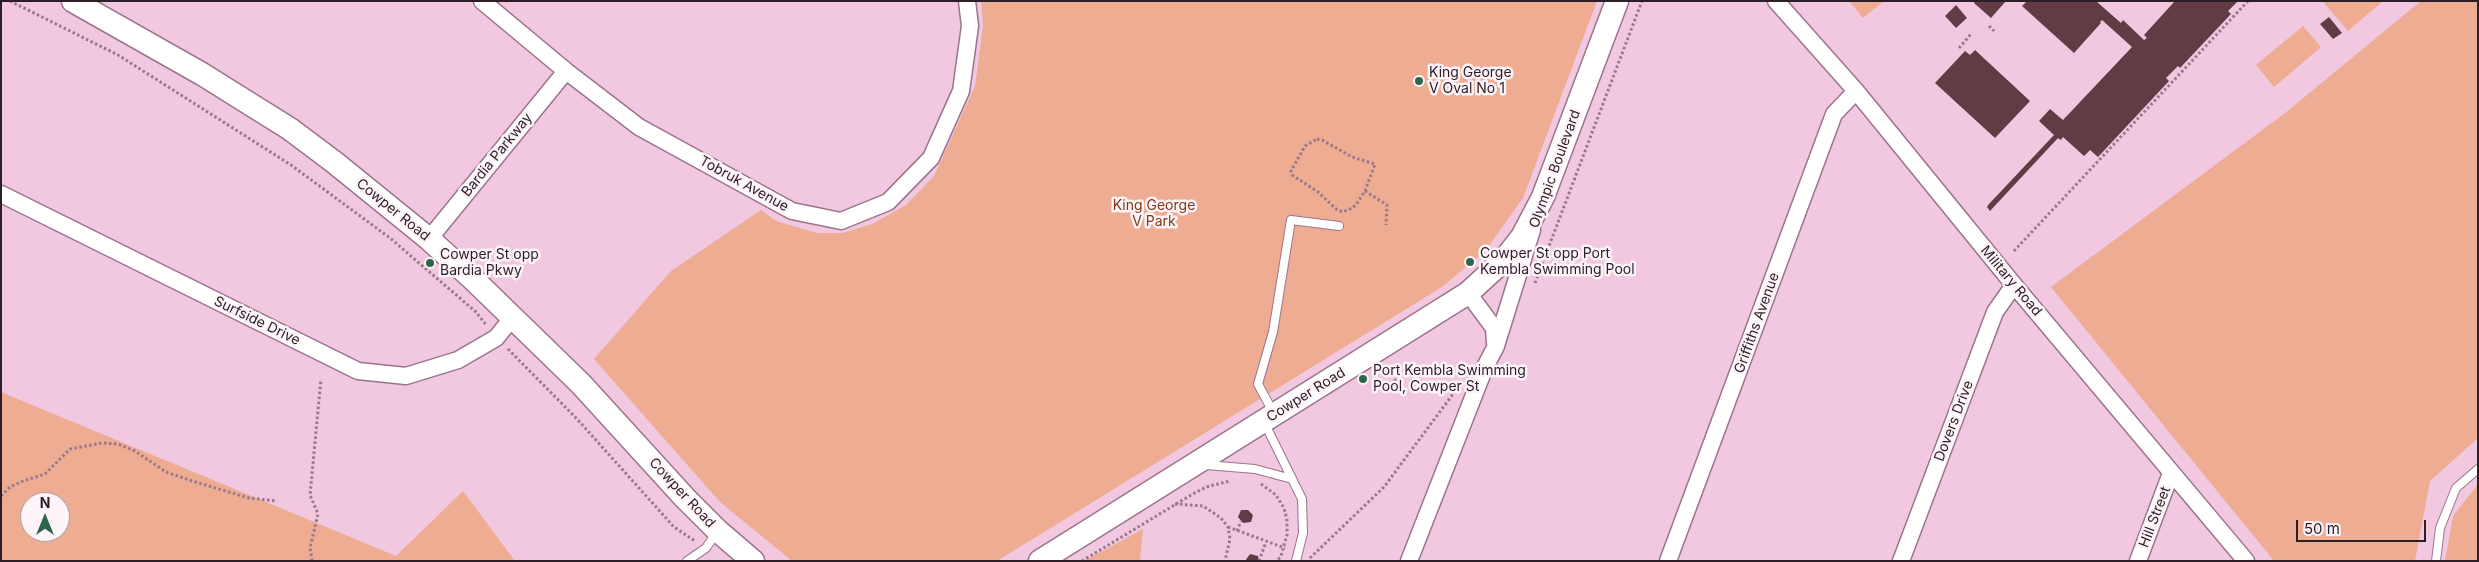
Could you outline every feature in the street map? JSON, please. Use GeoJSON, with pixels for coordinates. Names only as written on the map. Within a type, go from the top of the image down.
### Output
{"type":"FeatureCollection","features":[{"type":"Feature","properties":{"kind":"main road","name":"Cowper Road"},"geometry":{"type":"LineString","coordinates":[[73,1],[202,74],[290,130],[334,162],[429,239],[513,317],[581,384],[712,539],[753,561]]}},
{"type":"Feature","properties":{"kind":"main road","name":"Olympic Boulevard"},"geometry":{"type":"LineString","coordinates":[[1543,197],[1617,1]]}},
{"type":"Feature","properties":{"kind":"main road","name":"Cowper Road"},"geometry":{"type":"LineString","coordinates":[[1040,561],[1468,293],[1512,251],[1543,197]]}},
{"type":"Feature","properties":{"kind":"street","name":"Tobruk Avenue"},"geometry":{"type":"LineString","coordinates":[[482,1],[566,71],[640,127],[792,211],[840,221],[888,202],[931,158],[961,91],[970,26],[967,1]]}},
{"type":"Feature","properties":{"kind":"street","name":"Military Road"},"geometry":{"type":"LineString","coordinates":[[1776,1],[1856,91],[2014,285],[2246,561]]}},
{"type":"Feature","properties":{"kind":"street","name":"Bardia Parkway"},"geometry":{"type":"LineString","coordinates":[[429,239],[566,71]]}},
{"type":"Feature","properties":{"kind":"street","name":"Griffiths Avenue"},"geometry":{"type":"LineString","coordinates":[[1668,561],[1834,114],[1856,91]]}},
{"type":"Feature","properties":{"kind":"street","name":"Surfside Drive"},"geometry":{"type":"LineString","coordinates":[[1,194],[358,372],[406,376],[458,360],[496,338],[513,317]]}},
{"type":"Feature","properties":{"kind":"street","name":"Olympic Boulevard"},"geometry":{"type":"LineString","coordinates":[[1410,561],[1485,367],[1496,346],[1543,197]]}},
{"type":"Feature","properties":{"kind":"street","name":"Dovers Drive"},"geometry":{"type":"LineString","coordinates":[[1901,561],[1995,312],[2014,285]]}},
{"type":"Feature","properties":{"kind":"street"},"geometry":{"type":"LineString","coordinates":[[1468,293],[1494,328],[1496,346]]}},
{"type":"Feature","properties":{"kind":"street","name":"Hill Street"},"geometry":{"type":"LineString","coordinates":[[2138,561],[2171,473]]}},
{"type":"Feature","properties":{"kind":"lane"},"geometry":{"type":"LineString","coordinates":[[1296,561],[1303,533],[1302,499],[1269,418],[1258,384],[1273,332],[1291,220],[1339,226]]}},
{"type":"Feature","properties":{"kind":"lane"},"geometry":{"type":"LineString","coordinates":[[1193,464],[1255,469],[1292,478]]}},
{"type":"Feature","properties":{"kind":"lane"},"geometry":{"type":"LineString","coordinates":[[2436,561],[2440,528],[2456,488],[2478,469]]}},
{"type":"Feature","properties":{"kind":"lane"},"geometry":{"type":"LineString","coordinates":[[686,561],[712,539]]}},
{"type":"Feature","properties":{"kind":"path"},"geometry":{"type":"LineString","coordinates":[[10,1],[118,55],[291,165],[390,238],[476,312],[496,338],[577,419],[674,526],[712,539]]}},
{"type":"Feature","properties":{"kind":"path"},"geometry":{"type":"LineString","coordinates":[[1532,289],[1642,1]]}},
{"type":"Feature","properties":{"kind":"path"},"geometry":{"type":"LineString","coordinates":[[2014,251],[2248,1]]}},
{"type":"Feature","properties":{"kind":"path"},"geometry":{"type":"LineString","coordinates":[[1989,26],[1994,31]]}},
{"type":"Feature","properties":{"kind":"path"},"geometry":{"type":"LineString","coordinates":[[1959,48],[1971,34]]}},
{"type":"Feature","properties":{"kind":"path"},"geometry":{"type":"LineString","coordinates":[[1316,139],[1322,140],[1352,157],[1375,164],[1365,191],[1356,206],[1343,212],[1336,209],[1309,185],[1293,178],[1291,171],[1305,146],[1316,139]]}},
{"type":"Feature","properties":{"kind":"path"},"geometry":{"type":"LineString","coordinates":[[1365,191],[1387,205],[1386,225]]}},
{"type":"Feature","properties":{"kind":"path"},"geometry":{"type":"LineString","coordinates":[[1381,360],[1390,368],[1404,396]]}},
{"type":"Feature","properties":{"kind":"path"},"geometry":{"type":"LineString","coordinates":[[312,561],[310,548],[318,514],[310,495],[321,379]]}},
{"type":"Feature","properties":{"kind":"path"},"geometry":{"type":"LineString","coordinates":[[1312,555],[1384,487],[1460,384]]}},
{"type":"Feature","properties":{"kind":"path"},"geometry":{"type":"LineString","coordinates":[[1,496],[10,487],[23,480],[45,474],[70,449],[102,442],[118,444],[135,452],[166,472],[249,498],[277,501]]}},
{"type":"Feature","properties":{"kind":"path"},"geometry":{"type":"LineString","coordinates":[[1082,561],[1174,504],[1206,487],[1218,482],[1238,480]]}},
{"type":"Feature","properties":{"kind":"path"},"geometry":{"type":"LineString","coordinates":[[1254,482],[1262,484],[1276,495],[1284,508],[1288,520],[1283,548],[1278,561]]}},
{"type":"Feature","properties":{"kind":"path"},"geometry":{"type":"LineString","coordinates":[[1174,504],[1194,504],[1207,508],[1221,518],[1228,527],[1283,548]]}},
{"type":"Feature","properties":{"kind":"path"},"geometry":{"type":"LineString","coordinates":[[1237,531],[1241,520]]}},
{"type":"Feature","properties":{"kind":"path"},"geometry":{"type":"LineString","coordinates":[[1225,561],[1230,539],[1228,527]]}},
{"type":"Feature","properties":{"kind":"path"},"geometry":{"type":"LineString","coordinates":[[1259,560],[1266,542]]}},
{"type":"Feature","properties":{"kind":"green space","name":"King George V Park"},"geometry":{"type":"Polygon","coordinates":[[[981,1],[1597,1],[1523,198],[1486,250],[1442,287],[997,561],[792,561],[720,502],[594,359],[671,271],[761,210],[776,221],[817,233],[842,233],[872,224],[906,205],[934,176],[975,86],[983,26],[981,1]]]}},
{"type":"Feature","properties":{"kind":"green space"},"geometry":{"type":"Polygon","coordinates":[[[1849,1],[1884,1],[1863,18],[1849,1]]]}},
{"type":"Feature","properties":{"kind":"green space"},"geometry":{"type":"Polygon","coordinates":[[[2326,1],[2383,1],[2348,31],[2324,3],[2326,1]]]}},
{"type":"Feature","properties":{"kind":"green space"},"geometry":{"type":"Polygon","coordinates":[[[2421,1],[2478,1],[2478,438],[2430,481],[2415,561],[2274,561],[2051,287],[2285,113],[2421,1]]]}},
{"type":"Feature","properties":{"kind":"green space"},"geometry":{"type":"Polygon","coordinates":[[[2303,26],[2321,47],[2274,87],[2256,65],[2303,26]]]}},
{"type":"Feature","properties":{"kind":"green space"},"geometry":{"type":"Polygon","coordinates":[[[1,392],[396,556],[463,491],[515,561],[1,561],[1,392]]]}},
{"type":"Feature","properties":{"kind":"green space"},"geometry":{"type":"Polygon","coordinates":[[[2478,484],[2478,561],[2445,561],[2453,516],[2478,484]]]}},
{"type":"Feature","properties":{"kind":"green space"},"geometry":{"type":"Polygon","coordinates":[[[1143,529],[1140,561],[1084,561],[1143,529]]]}},
{"type":"Feature","properties":{"kind":"building"},"geometry":{"type":"Polygon","coordinates":[[[1975,1],[2006,1],[1991,18],[1974,3],[1975,1]]]}},
{"type":"Feature","properties":{"kind":"building"},"geometry":{"type":"Polygon","coordinates":[[[2027,1],[2096,1],[2121,23],[2123,20],[2144,40],[2147,38],[2144,35],[2175,1],[2238,1],[2228,11],[2231,14],[2180,68],[2178,66],[2166,78],[2169,81],[2098,157],[2090,150],[2084,156],[2063,137],[2061,140],[2058,138],[1990,211],[1987,207],[1989,204],[2054,135],[2039,121],[2050,109],[2063,120],[2132,47],[2102,20],[2074,53],[2022,6],[2027,1]]]}},
{"type":"Feature","properties":{"kind":"building"},"geometry":{"type":"Polygon","coordinates":[[[1956,5],[1967,18],[1956,28],[1945,16],[1956,5]]]}},
{"type":"Feature","properties":{"kind":"building"},"geometry":{"type":"Polygon","coordinates":[[[2329,17],[2342,33],[2333,39],[2320,24],[2329,17]]]}},
{"type":"Feature","properties":{"kind":"building"},"geometry":{"type":"Polygon","coordinates":[[[1975,50],[2030,101],[1995,138],[1935,83],[1965,51],[1970,55],[1975,50]]]}},
{"type":"Feature","properties":{"kind":"building"},"geometry":{"type":"Polygon","coordinates":[[[1241,510],[1248,510],[1253,515],[1251,522],[1243,523],[1238,517],[1241,510]]]}},
{"type":"Feature","properties":{"kind":"building"},"geometry":{"type":"Polygon","coordinates":[[[1250,554],[1258,556],[1259,561],[1245,561],[1250,554]]]}},
{"type":"Feature","properties":{"kind":"place","name":"King George V Oval No 1"},"geometry":{"type":"Point","coordinates":[1419,81]}},
{"type":"Feature","properties":{"kind":"place","name":"Cowper St opp Port Kembla Swimming Pool"},"geometry":{"type":"Point","coordinates":[1470,262]}},
{"type":"Feature","properties":{"kind":"place","name":"Cowper St opp Bardia Pkwy"},"geometry":{"type":"Point","coordinates":[430,263]}},
{"type":"Feature","properties":{"kind":"place","name":"Port Kembla Swimming Pool, Cowper St"},"geometry":{"type":"Point","coordinates":[1363,379]}}]}
